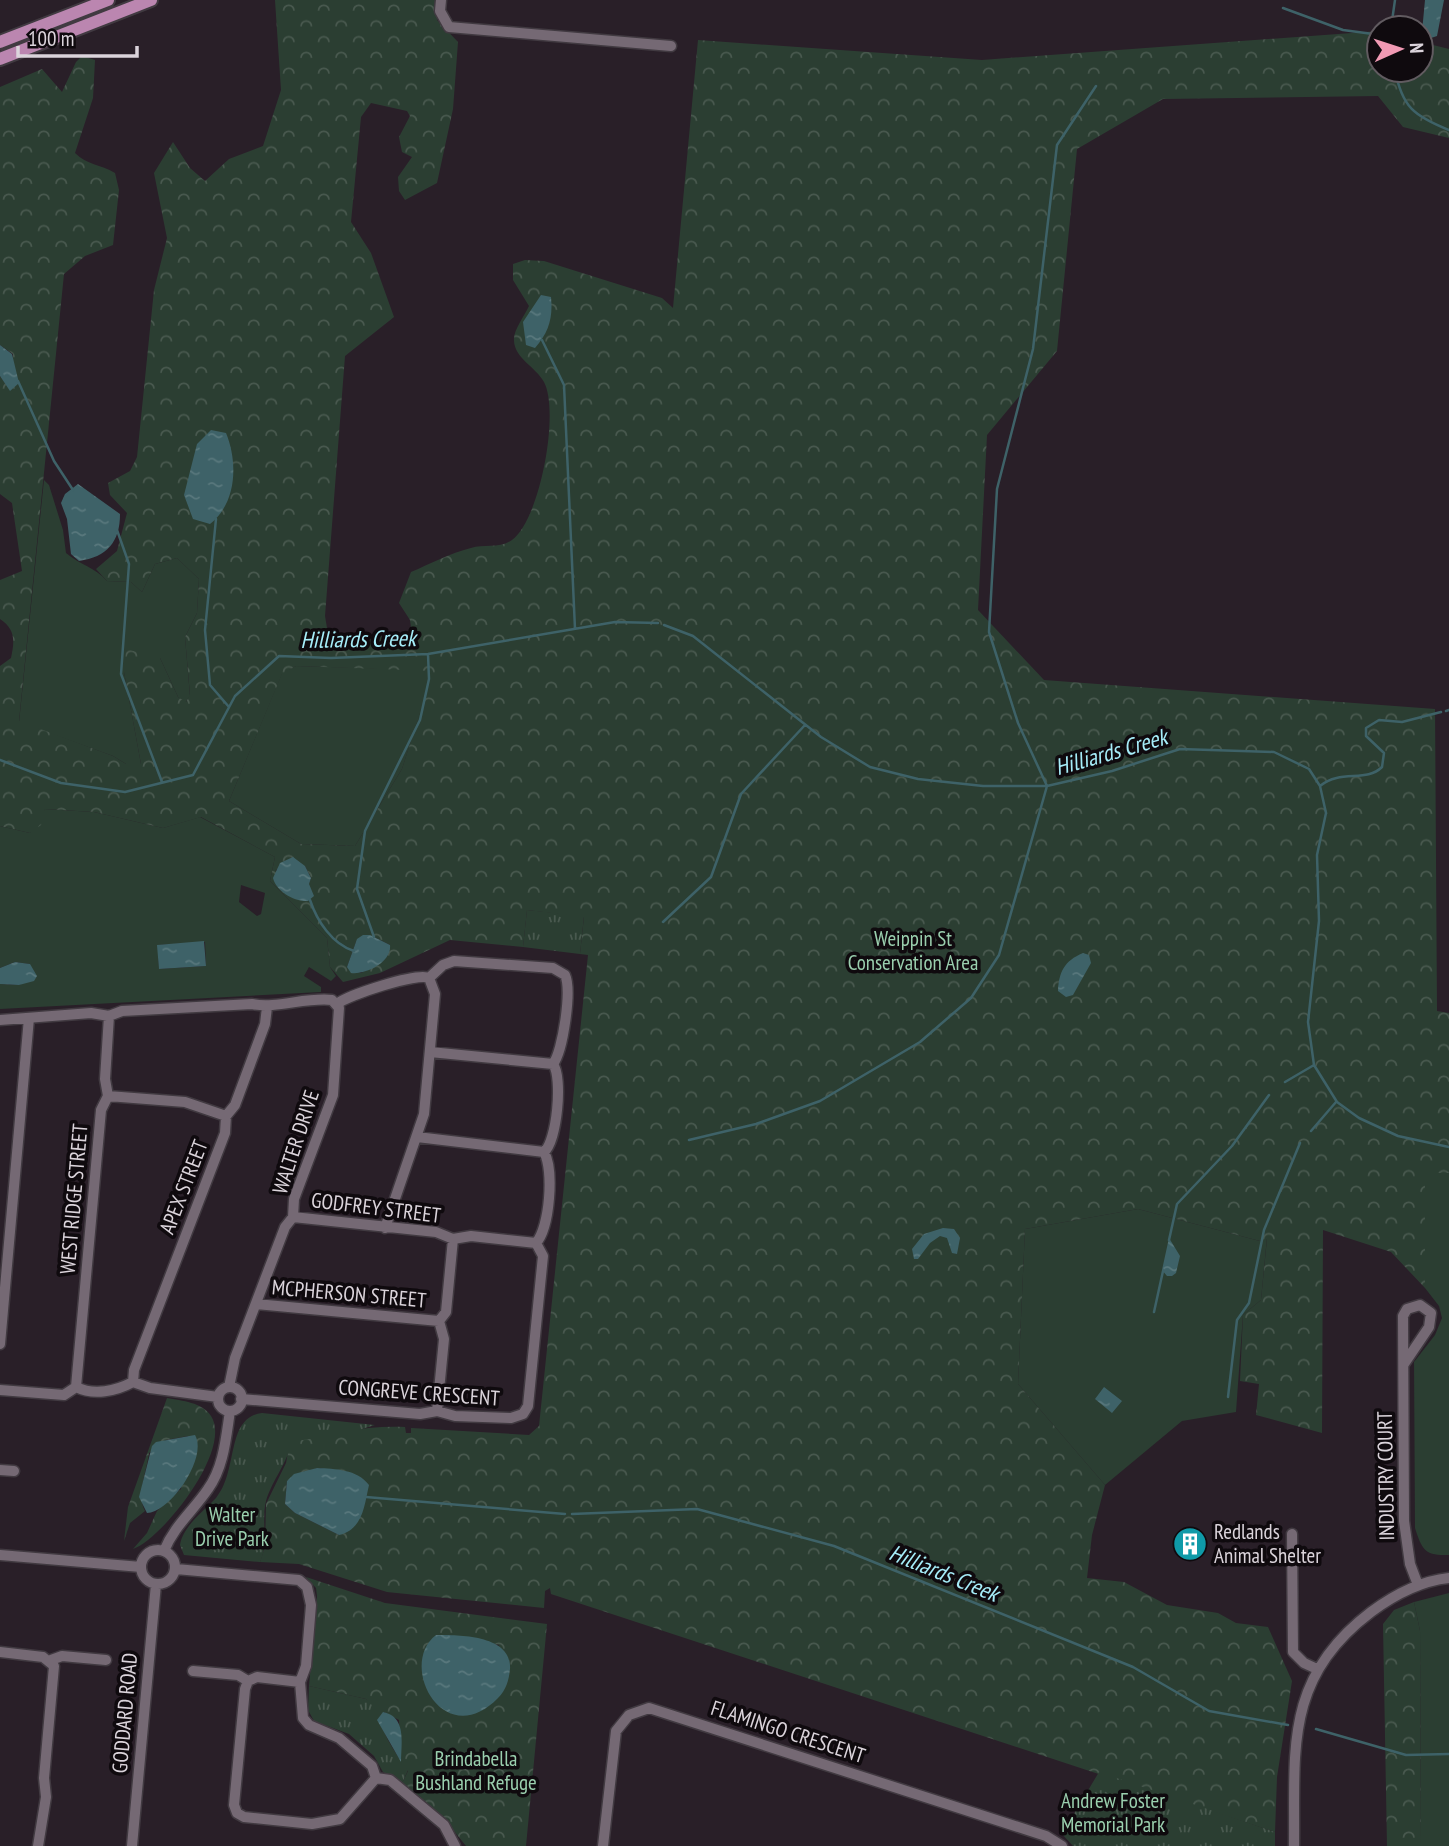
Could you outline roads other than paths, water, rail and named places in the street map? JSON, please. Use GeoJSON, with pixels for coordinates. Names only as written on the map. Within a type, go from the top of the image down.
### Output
{"type":"FeatureCollection","features":[{"type":"Feature","properties":{"kind":"main road"},"geometry":{"type":"LineString","coordinates":[[0,42],[108,0]]}},
{"type":"Feature","properties":{"kind":"main road"},"geometry":{"type":"LineString","coordinates":[[0,59],[151,0]]}},
{"type":"Feature","properties":{"kind":"street"},"geometry":{"type":"LineString","coordinates":[[441,0],[440,11],[449,27],[671,46]]}},
{"type":"Feature","properties":{"kind":"street","name":"CONGREVE CRESCENT"},"geometry":{"type":"LineString","coordinates":[[242,1399],[420,1414],[437,1411],[455,1416],[511,1418],[527,1409],[542,1256],[536,1243],[545,1230],[550,1168],[544,1152],[553,1139],[559,1079],[553,1064],[561,1051],[567,980],[559,969],[454,961],[443,965],[429,978],[415,975],[378,989],[353,993],[337,1004]]}},
{"type":"Feature","properties":{"kind":"street"},"geometry":{"type":"LineString","coordinates":[[385,1228],[424,1114],[435,993],[429,978]]}},
{"type":"Feature","properties":{"kind":"street"},"geometry":{"type":"LineString","coordinates":[[0,1020],[98,1013],[109,1016],[122,1011],[251,1004],[267,1007],[283,1002],[324,1000],[337,1004]]}},
{"type":"Feature","properties":{"kind":"street","name":"WALTER DRIVE"},"geometry":{"type":"LineString","coordinates":[[229,1387],[235,1358],[285,1227],[293,1217],[295,1199],[333,1095],[341,1015],[337,1004]]}},
{"type":"Feature","properties":{"kind":"street","name":"APEX STREET"},"geometry":{"type":"LineString","coordinates":[[133,1382],[134,1370],[225,1133],[226,1116],[237,1100],[265,1024],[267,1007]]}},
{"type":"Feature","properties":{"kind":"street","name":"WEST RIDGE STREET"},"geometry":{"type":"LineString","coordinates":[[76,1387],[102,1110],[108,1096],[105,1079],[109,1016]]}},
{"type":"Feature","properties":{"kind":"street"},"geometry":{"type":"LineString","coordinates":[[0,1344],[29,1018]]}},
{"type":"Feature","properties":{"kind":"street"},"geometry":{"type":"LineString","coordinates":[[430,1052],[553,1064]]}},
{"type":"Feature","properties":{"kind":"street"},"geometry":{"type":"LineString","coordinates":[[108,1096],[185,1102],[226,1116]]}},
{"type":"Feature","properties":{"kind":"street"},"geometry":{"type":"LineString","coordinates":[[417,1137],[544,1152]]}},
{"type":"Feature","properties":{"kind":"street","name":"GODFREY STREET"},"geometry":{"type":"LineString","coordinates":[[293,1217],[436,1232],[453,1239],[471,1236],[536,1243]]}},
{"type":"Feature","properties":{"kind":"street"},"geometry":{"type":"LineString","coordinates":[[437,1411],[444,1339],[439,1321],[446,1312],[453,1239]]}},
{"type":"Feature","properties":{"kind":"street","name":"MCPHERSON STREET"},"geometry":{"type":"LineString","coordinates":[[256,1304],[439,1321]]}},
{"type":"Feature","properties":{"kind":"street","name":"INDUSTRY COURT"},"geometry":{"type":"LineString","coordinates":[[1404,1364],[1431,1322],[1431,1313],[1420,1305],[1407,1309],[1403,1316],[1404,1521],[1410,1564],[1419,1585]]}},
{"type":"Feature","properties":{"kind":"street"},"geometry":{"type":"LineString","coordinates":[[0,1390],[64,1395],[76,1387],[92,1393],[117,1389],[133,1382],[150,1388],[218,1397]]}},
{"type":"Feature","properties":{"kind":"street"},"geometry":{"type":"LineString","coordinates":[[229,1387],[237,1389],[242,1399],[239,1407],[230,1411],[220,1406],[218,1397],[222,1389],[229,1387]]}},
{"type":"Feature","properties":{"kind":"street"},"geometry":{"type":"LineString","coordinates":[[163,1550],[170,1535],[211,1486],[221,1462],[230,1411]]}},
{"type":"Feature","properties":{"kind":"street"},"geometry":{"type":"LineString","coordinates":[[0,1470],[14,1471]]}},
{"type":"Feature","properties":{"kind":"street"},"geometry":{"type":"LineString","coordinates":[[1292,1534],[1293,1652],[1304,1663],[1317,1669]]}},
{"type":"Feature","properties":{"kind":"street"},"geometry":{"type":"LineString","coordinates":[[163,1550],[173,1558],[176,1569],[167,1582],[156,1584],[147,1580],[141,1567],[148,1553],[163,1550]]}},
{"type":"Feature","properties":{"kind":"street"},"geometry":{"type":"LineString","coordinates":[[0,1555],[141,1567]]}},
{"type":"Feature","properties":{"kind":"street"},"geometry":{"type":"LineString","coordinates":[[176,1569],[303,1583],[311,1597],[306,1666],[300,1682],[303,1718],[339,1738],[372,1766],[376,1778]]}},
{"type":"Feature","properties":{"kind":"street"},"geometry":{"type":"LineString","coordinates":[[1294,1846],[1297,1728],[1317,1669],[1360,1621],[1394,1596],[1419,1585],[1449,1578]]}},
{"type":"Feature","properties":{"kind":"street","name":"GODDARD ROAD"},"geometry":{"type":"LineString","coordinates":[[132,1846],[156,1584]]}},
{"type":"Feature","properties":{"kind":"street"},"geometry":{"type":"LineString","coordinates":[[0,1652],[51,1660],[62,1656],[106,1660]]}},
{"type":"Feature","properties":{"kind":"street"},"geometry":{"type":"LineString","coordinates":[[38,1846],[46,1797],[44,1778],[54,1670],[51,1660]]}},
{"type":"Feature","properties":{"kind":"street"},"geometry":{"type":"LineString","coordinates":[[193,1671],[232,1674],[248,1681]]}},
{"type":"Feature","properties":{"kind":"street"},"geometry":{"type":"LineString","coordinates":[[300,1682],[257,1677],[248,1681],[234,1805],[237,1813],[244,1817],[323,1824],[340,1819],[376,1778]]}},
{"type":"Feature","properties":{"kind":"street","name":"FLAMINGO CRESCENT"},"geometry":{"type":"LineString","coordinates":[[603,1846],[615,1731],[629,1716],[649,1708],[1046,1836],[1062,1846]]}},
{"type":"Feature","properties":{"kind":"street"},"geometry":{"type":"LineString","coordinates":[[376,1778],[390,1780],[444,1825],[450,1844]]}},
{"type":"Feature","properties":{"kind":"water"},"geometry":{"type":"Polygon","coordinates":[[[1425,0],[1444,0],[1437,36],[1435,37],[1435,14],[1424,14],[1425,0]]]}},
{"type":"Feature","properties":{"kind":"water"},"geometry":{"type":"Polygon","coordinates":[[[541,295],[551,297],[551,312],[547,330],[535,348],[526,345],[523,322],[541,295]]]}},
{"type":"Feature","properties":{"kind":"water"},"geometry":{"type":"Polygon","coordinates":[[[0,345],[12,354],[19,383],[10,391],[0,376],[0,345]]]}},
{"type":"Feature","properties":{"kind":"water"},"geometry":{"type":"Polygon","coordinates":[[[211,430],[226,433],[232,457],[233,482],[226,505],[210,524],[193,519],[184,495],[197,444],[211,430]]]}},
{"type":"Feature","properties":{"kind":"water"},"geometry":{"type":"Polygon","coordinates":[[[78,484],[120,514],[118,533],[110,546],[97,556],[79,561],[71,554],[67,519],[61,503],[65,494],[78,484]]]}},
{"type":"Feature","properties":{"kind":"water"},"geometry":{"type":"Polygon","coordinates":[[[293,857],[305,866],[311,878],[309,884],[314,896],[308,901],[286,895],[273,878],[280,863],[293,857]]]}},
{"type":"Feature","properties":{"kind":"water"},"geometry":{"type":"Polygon","coordinates":[[[370,935],[390,945],[390,951],[382,962],[370,970],[351,973],[347,967],[357,939],[370,935]]]}},
{"type":"Feature","properties":{"kind":"water"},"geometry":{"type":"Polygon","coordinates":[[[204,941],[206,966],[159,969],[157,945],[204,941]]]}},
{"type":"Feature","properties":{"kind":"water"},"geometry":{"type":"Polygon","coordinates":[[[1083,953],[1089,955],[1091,963],[1073,995],[1066,997],[1058,991],[1061,973],[1071,960],[1083,953]]]}},
{"type":"Feature","properties":{"kind":"water"},"geometry":{"type":"Polygon","coordinates":[[[15,962],[30,964],[37,976],[34,981],[19,985],[0,984],[0,968],[15,962]]]}},
{"type":"Feature","properties":{"kind":"water"},"geometry":{"type":"Polygon","coordinates":[[[943,1228],[954,1229],[960,1238],[957,1254],[952,1253],[947,1238],[940,1236],[930,1243],[918,1259],[914,1259],[912,1249],[924,1234],[943,1228]]]}},
{"type":"Feature","properties":{"kind":"water"},"geometry":{"type":"Polygon","coordinates":[[[1169,1238],[1180,1256],[1176,1273],[1172,1276],[1167,1276],[1162,1270],[1169,1238]]]}},
{"type":"Feature","properties":{"kind":"water"},"geometry":{"type":"Polygon","coordinates":[[[1104,1387],[1122,1401],[1112,1413],[1095,1399],[1104,1387]]]}},
{"type":"Feature","properties":{"kind":"water"},"geometry":{"type":"Polygon","coordinates":[[[195,1435],[198,1445],[196,1456],[185,1482],[166,1503],[147,1513],[139,1497],[152,1446],[156,1442],[195,1435]]]}},
{"type":"Feature","properties":{"kind":"water"},"geometry":{"type":"Polygon","coordinates":[[[317,1468],[352,1473],[369,1485],[361,1516],[347,1532],[339,1535],[295,1513],[285,1504],[287,1481],[294,1474],[317,1468]]]}},
{"type":"Feature","properties":{"kind":"water"},"geometry":{"type":"Polygon","coordinates":[[[436,1635],[483,1639],[503,1649],[510,1669],[507,1685],[498,1698],[478,1712],[460,1716],[444,1710],[432,1698],[424,1683],[422,1665],[425,1649],[436,1635]]]}},
{"type":"Feature","properties":{"kind":"water"},"geometry":{"type":"Polygon","coordinates":[[[383,1712],[396,1719],[399,1725],[402,1739],[401,1762],[377,1720],[383,1712]]]}},
{"type":"Feature","properties":{"kind":"waterway"},"geometry":{"type":"LineString","coordinates":[[1393,14],[1395,0]]}},
{"type":"Feature","properties":{"kind":"waterway"},"geometry":{"type":"LineString","coordinates":[[1283,8],[1343,30],[1365,33]]}},
{"type":"Feature","properties":{"kind":"waterway"},"geometry":{"type":"LineString","coordinates":[[1398,84],[1406,102],[1418,115],[1449,130]]}},
{"type":"Feature","properties":{"kind":"waterway"},"geometry":{"type":"LineString","coordinates":[[689,1140],[756,1124],[820,1101],[920,1042],[971,998],[999,955],[1047,786],[1018,723],[989,632],[997,489],[1033,349],[1057,145],[1096,86]]}},
{"type":"Feature","properties":{"kind":"waterway"},"geometry":{"type":"LineString","coordinates":[[542,340],[564,385],[575,629]]}},
{"type":"Feature","properties":{"kind":"waterway"},"geometry":{"type":"LineString","coordinates":[[18,381],[54,461],[73,490]]}},
{"type":"Feature","properties":{"kind":"waterway"},"geometry":{"type":"LineString","coordinates":[[216,519],[205,630],[210,685],[229,707]]}},
{"type":"Feature","properties":{"kind":"waterway"},"geometry":{"type":"LineString","coordinates":[[117,530],[129,564],[121,674],[162,782]]}},
{"type":"Feature","properties":{"kind":"waterway","name":"Hilliards Creek"},"geometry":{"type":"LineString","coordinates":[[0,760],[61,783],[125,792],[193,775],[235,696],[279,656],[331,658],[428,654],[615,622],[658,623]]}},
{"type":"Feature","properties":{"kind":"waterway","name":"Hilliards Creek"},"geometry":{"type":"LineString","coordinates":[[664,625],[693,636],[821,737],[870,767],[918,779],[983,786],[1047,786],[1112,771],[1180,749],[1274,752],[1309,769],[1320,786],[1326,813],[1317,855],[1319,921],[1308,1022],[1314,1065],[1337,1102],[1359,1118],[1398,1136],[1449,1147]]}},
{"type":"Feature","properties":{"kind":"waterway"},"geometry":{"type":"LineString","coordinates":[[374,937],[357,889],[365,831],[420,720],[429,679],[428,654]]}},
{"type":"Feature","properties":{"kind":"waterway"},"geometry":{"type":"LineString","coordinates":[[1320,786],[1336,778],[1376,772],[1382,767],[1384,753],[1366,736],[1366,728],[1379,720],[1402,722],[1441,712]]}},
{"type":"Feature","properties":{"kind":"waterway"},"geometry":{"type":"LineString","coordinates":[[663,922],[711,877],[741,794],[805,725]]}},
{"type":"Feature","properties":{"kind":"waterway"},"geometry":{"type":"LineString","coordinates":[[310,900],[326,931],[339,943],[354,951]]}},
{"type":"Feature","properties":{"kind":"waterway"},"geometry":{"type":"LineString","coordinates":[[1285,1082],[1314,1065]]}},
{"type":"Feature","properties":{"kind":"waterway"},"geometry":{"type":"LineString","coordinates":[[1169,1240],[1177,1204],[1232,1146],[1269,1095]]}},
{"type":"Feature","properties":{"kind":"waterway"},"geometry":{"type":"LineString","coordinates":[[1311,1131],[1336,1102]]}},
{"type":"Feature","properties":{"kind":"waterway"},"geometry":{"type":"LineString","coordinates":[[1228,1397],[1237,1320],[1249,1303],[1264,1230],[1300,1143]]}},
{"type":"Feature","properties":{"kind":"waterway"},"geometry":{"type":"LineString","coordinates":[[1154,1312],[1163,1271]]}},
{"type":"Feature","properties":{"kind":"waterway","name":"Hilliards Creek"},"geometry":{"type":"LineString","coordinates":[[366,1497],[565,1514]]}},
{"type":"Feature","properties":{"kind":"waterway","name":"Hilliards Creek"},"geometry":{"type":"LineString","coordinates":[[572,1514],[697,1509],[834,1546],[1133,1667],[1209,1711],[1288,1725]]}},
{"type":"Feature","properties":{"kind":"waterway","name":"Hilliards Creek"},"geometry":{"type":"LineString","coordinates":[[1316,1729],[1406,1755],[1449,1754]]}},
{"type":"Feature","properties":{"kind":"place","name":"Redlands Animal Shelter"},"geometry":{"type":"Point","coordinates":[1190,1544]}},
{"type":"Feature","properties":{"kind":"park label","name":"Weippin St Conservation Area"},"geometry":{"type":"Point","coordinates":[913,951]}},
{"type":"Feature","properties":{"kind":"park label","name":"Walter Drive Park"},"geometry":{"type":"Point","coordinates":[232,1527]}},
{"type":"Feature","properties":{"kind":"park label","name":"Brindabella Bushland Refuge"},"geometry":{"type":"Point","coordinates":[476,1771]}},
{"type":"Feature","properties":{"kind":"park label","name":"Andrew Foster Memorial Park"},"geometry":{"type":"Point","coordinates":[1113,1813]}}]}
